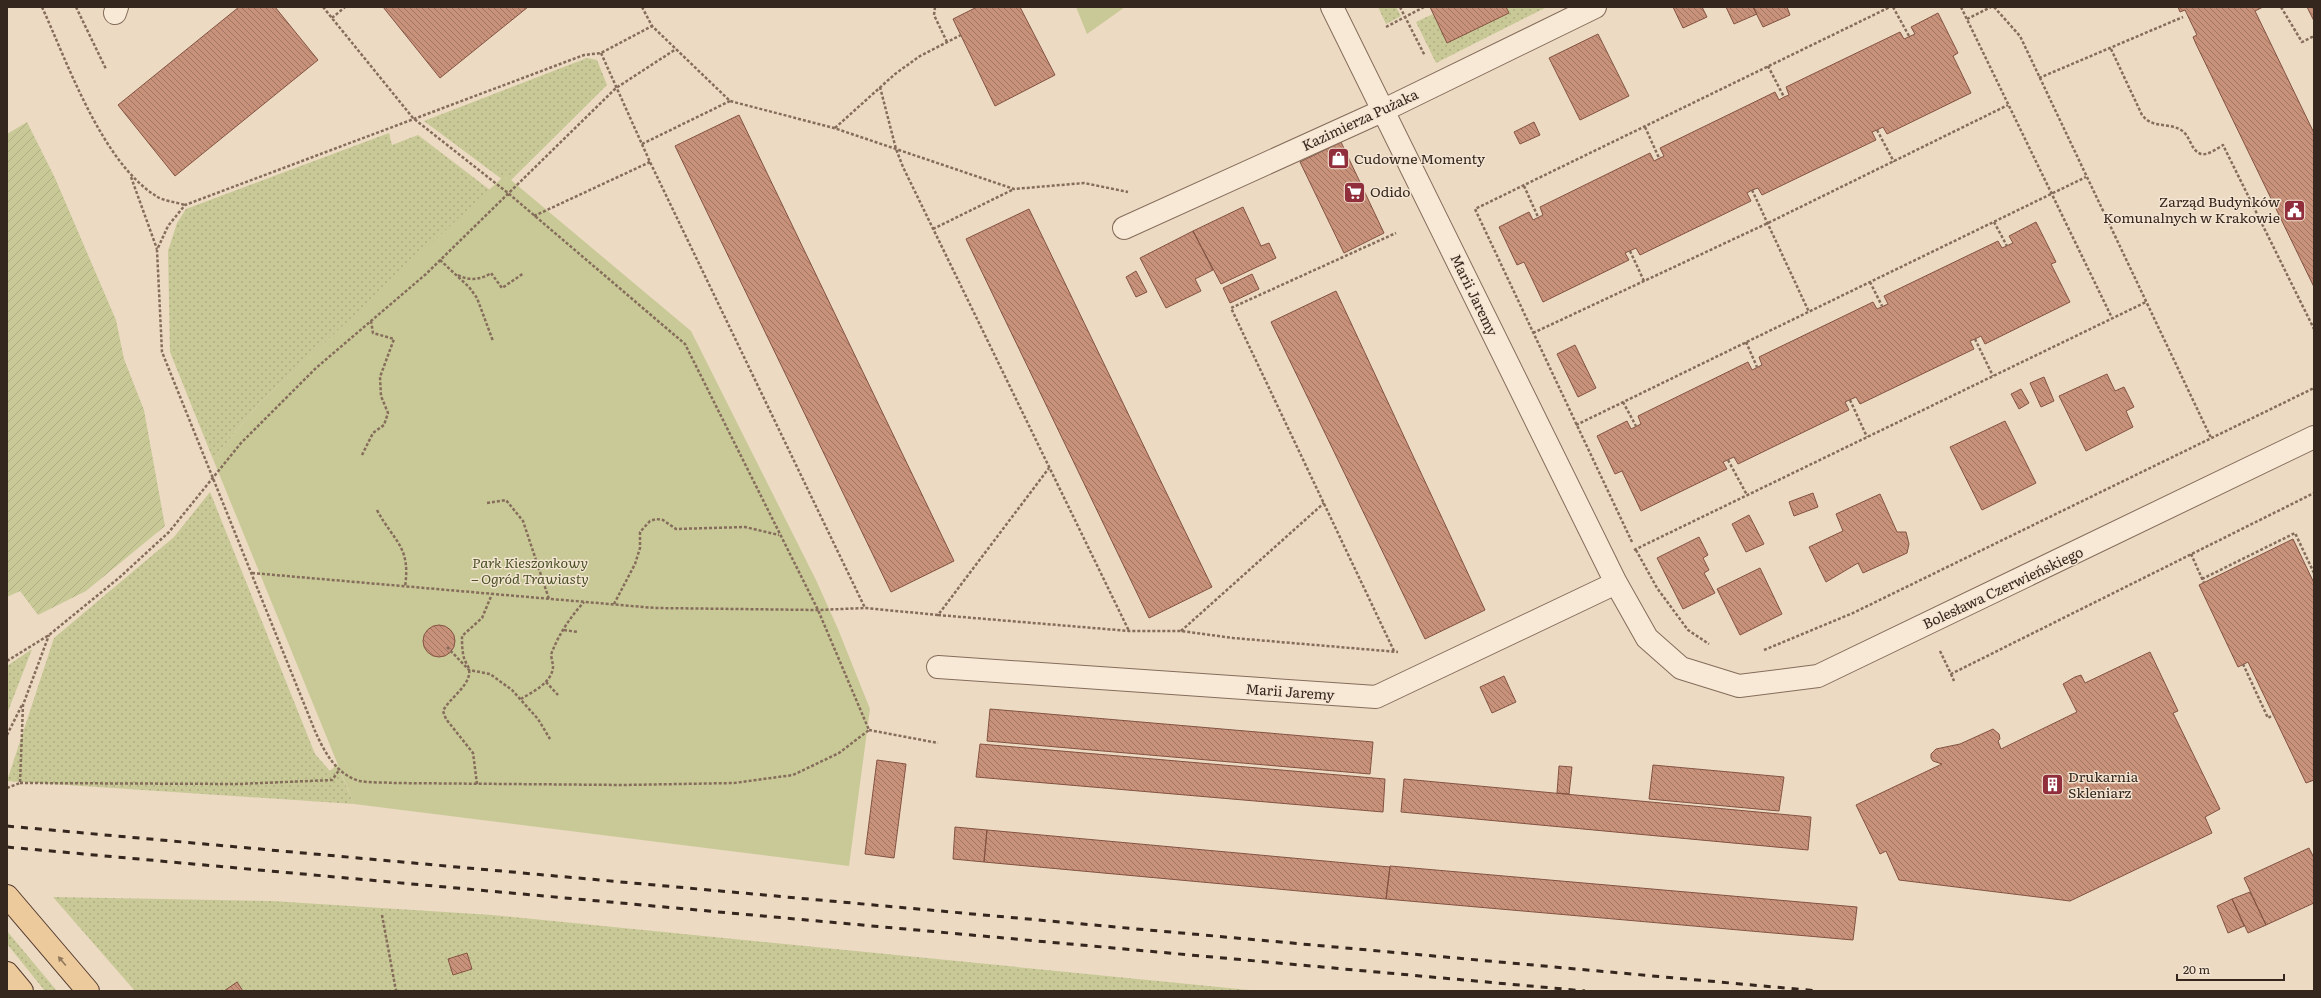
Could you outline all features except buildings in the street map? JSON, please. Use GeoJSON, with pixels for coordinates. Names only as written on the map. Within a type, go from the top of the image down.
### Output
{"type":"FeatureCollection","features":[{"type":"Feature","properties":{"kind":"main road"},"geometry":{"type":"LineString","coordinates":[[10,900],[88,991]]}},
{"type":"Feature","properties":{"kind":"main road"},"geometry":{"type":"LineString","coordinates":[[7,973],[22,991]]}},
{"type":"Feature","properties":{"kind":"street","name":"Marii Jaremy"},"geometry":{"type":"LineString","coordinates":[[1332,7],[1382,112],[1616,583],[1648,638],[1681,668]]}},
{"type":"Feature","properties":{"kind":"street","name":"Kazimierza Pużaka"},"geometry":{"type":"LineString","coordinates":[[1124,228],[1382,112],[1595,7]]}},
{"type":"Feature","properties":{"kind":"street","name":"Bolesława Czerwieńskiego"},"geometry":{"type":"LineString","coordinates":[[1681,668],[1739,686],[1818,676],[2314,437]]}},
{"type":"Feature","properties":{"kind":"street","name":"Marii Jaremy"},"geometry":{"type":"LineString","coordinates":[[938,668],[1376,698],[1616,583]]}},
{"type":"Feature","properties":{"kind":"path"},"geometry":{"type":"LineString","coordinates":[[42,7],[99,128],[131,176],[157,250],[162,352],[318,737],[326,754],[340,769],[359,781],[477,784],[734,783],[793,775],[839,753],[868,730],[938,744]]}},
{"type":"Feature","properties":{"kind":"path"},"geometry":{"type":"LineString","coordinates":[[76,7],[106,69]]}},
{"type":"Feature","properties":{"kind":"path"},"geometry":{"type":"LineString","coordinates":[[323,7],[413,118],[508,194],[685,344],[818,610],[868,730]]}},
{"type":"Feature","properties":{"kind":"path"},"geometry":{"type":"LineString","coordinates":[[332,18],[345,7]]}},
{"type":"Feature","properties":{"kind":"path"},"geometry":{"type":"LineString","coordinates":[[642,7],[652,26],[730,101],[834,128],[1014,189]]}},
{"type":"Feature","properties":{"kind":"path"},"geometry":{"type":"LineString","coordinates":[[935,7],[934,15],[947,42]]}},
{"type":"Feature","properties":{"kind":"path"},"geometry":{"type":"LineString","coordinates":[[1400,7],[1428,62]]}},
{"type":"Feature","properties":{"kind":"path"},"geometry":{"type":"LineString","coordinates":[[1386,27],[1424,7]]}},
{"type":"Feature","properties":{"kind":"path"},"geometry":{"type":"LineString","coordinates":[[1714,647],[1688,630],[1657,588],[1635,549],[1475,209],[1892,7],[1910,36]]}},
{"type":"Feature","properties":{"kind":"path"},"geometry":{"type":"LineString","coordinates":[[1961,7],[2112,318]]}},
{"type":"Feature","properties":{"kind":"path"},"geometry":{"type":"LineString","coordinates":[[1967,19],[1991,7]]}},
{"type":"Feature","properties":{"kind":"path"},"geometry":{"type":"LineString","coordinates":[[1994,7],[2020,36],[2211,438]]}},
{"type":"Feature","properties":{"kind":"path"},"geometry":{"type":"LineString","coordinates":[[2281,7],[2302,42],[2314,36]]}},
{"type":"Feature","properties":{"kind":"path"},"geometry":{"type":"LineString","coordinates":[[2039,78],[2111,49],[2183,17]]}},
{"type":"Feature","properties":{"kind":"path"},"geometry":{"type":"LineString","coordinates":[[157,250],[168,226],[185,205],[413,118],[584,55],[600,53],[652,26]]}},
{"type":"Feature","properties":{"kind":"path"},"geometry":{"type":"LineString","coordinates":[[834,128],[880,87],[920,56],[961,35]]}},
{"type":"Feature","properties":{"kind":"path"},"geometry":{"type":"LineString","coordinates":[[7,661],[49,635],[120,577],[169,532],[241,443],[316,368],[440,260],[616,88],[676,49]]}},
{"type":"Feature","properties":{"kind":"path"},"geometry":{"type":"LineString","coordinates":[[2111,49],[2142,115],[2148,122],[2182,130],[2199,154],[2204,154],[2223,145],[2314,329]]}},
{"type":"Feature","properties":{"kind":"path"},"geometry":{"type":"LineString","coordinates":[[600,53],[650,162],[865,608]]}},
{"type":"Feature","properties":{"kind":"path"},"geometry":{"type":"LineString","coordinates":[[1768,66],[1784,97]]}},
{"type":"Feature","properties":{"kind":"path"},"geometry":{"type":"LineString","coordinates":[[880,87],[896,149],[933,229],[1129,632]]}},
{"type":"Feature","properties":{"kind":"path"},"geometry":{"type":"LineString","coordinates":[[642,144],[730,101]]}},
{"type":"Feature","properties":{"kind":"path"},"geometry":{"type":"LineString","coordinates":[[1533,333],[1768,223],[2008,105]]}},
{"type":"Feature","properties":{"kind":"path"},"geometry":{"type":"LineString","coordinates":[[1645,127],[1659,158]]}},
{"type":"Feature","properties":{"kind":"path"},"geometry":{"type":"LineString","coordinates":[[1877,130],[1894,162]]}},
{"type":"Feature","properties":{"kind":"path"},"geometry":{"type":"LineString","coordinates":[[534,216],[650,162]]}},
{"type":"Feature","properties":{"kind":"path"},"geometry":{"type":"LineString","coordinates":[[131,176],[157,197],[185,205]]}},
{"type":"Feature","properties":{"kind":"path"},"geometry":{"type":"LineString","coordinates":[[1576,425],[2086,177]]}},
{"type":"Feature","properties":{"kind":"path"},"geometry":{"type":"LineString","coordinates":[[933,229],[1014,189],[1084,183],[1129,192]]}},
{"type":"Feature","properties":{"kind":"path"},"geometry":{"type":"LineString","coordinates":[[1524,186],[1538,217]]}},
{"type":"Feature","properties":{"kind":"path"},"geometry":{"type":"LineString","coordinates":[[1752,190],[1809,312]]}},
{"type":"Feature","properties":{"kind":"path"},"geometry":{"type":"LineString","coordinates":[[1994,222],[2007,246]]}},
{"type":"Feature","properties":{"kind":"path"},"geometry":{"type":"LineString","coordinates":[[1394,652],[1231,308],[1396,233]]}},
{"type":"Feature","properties":{"kind":"path"},"geometry":{"type":"LineString","coordinates":[[1630,251],[1644,281]]}},
{"type":"Feature","properties":{"kind":"path"},"geometry":{"type":"LineString","coordinates":[[440,260],[456,274],[477,298],[493,341]]}},
{"type":"Feature","properties":{"kind":"path"},"geometry":{"type":"LineString","coordinates":[[456,274],[470,279],[485,277],[491,272],[502,288],[524,273]]}},
{"type":"Feature","properties":{"kind":"path"},"geometry":{"type":"LineString","coordinates":[[1870,282],[1882,306]]}},
{"type":"Feature","properties":{"kind":"path"},"geometry":{"type":"LineString","coordinates":[[1607,563],[2146,302]]}},
{"type":"Feature","properties":{"kind":"path"},"geometry":{"type":"LineString","coordinates":[[362,455],[373,433],[384,425],[388,413],[381,396],[380,377],[394,339],[373,333],[371,321]]}},
{"type":"Feature","properties":{"kind":"path"},"geometry":{"type":"LineString","coordinates":[[1975,339],[1993,376]]}},
{"type":"Feature","properties":{"kind":"path"},"geometry":{"type":"LineString","coordinates":[[1746,342],[1756,367]]}},
{"type":"Feature","properties":{"kind":"path"},"geometry":{"type":"LineString","coordinates":[[1762,652],[1853,613],[2314,388]]}},
{"type":"Feature","properties":{"kind":"path"},"geometry":{"type":"LineString","coordinates":[[1850,400],[1867,437]]}},
{"type":"Feature","properties":{"kind":"path"},"geometry":{"type":"LineString","coordinates":[[1623,402],[1636,426]]}},
{"type":"Feature","properties":{"kind":"path"},"geometry":{"type":"LineString","coordinates":[[1728,460],[1747,495]]}},
{"type":"Feature","properties":{"kind":"path"},"geometry":{"type":"LineString","coordinates":[[938,615],[1049,468]]}},
{"type":"Feature","properties":{"kind":"path"},"geometry":{"type":"LineString","coordinates":[[1951,674],[2314,493]]}},
{"type":"Feature","properties":{"kind":"path"},"geometry":{"type":"LineString","coordinates":[[487,503],[506,500],[523,521],[549,599]]}},
{"type":"Feature","properties":{"kind":"path"},"geometry":{"type":"LineString","coordinates":[[1180,631],[1324,503]]}},
{"type":"Feature","properties":{"kind":"path"},"geometry":{"type":"LineString","coordinates":[[377,510],[404,551],[408,570],[406,587]]}},
{"type":"Feature","properties":{"kind":"path"},"geometry":{"type":"LineString","coordinates":[[614,605],[635,564],[640,548],[640,532],[650,521],[656,519],[663,520],[676,529],[745,527],[780,535]]}},
{"type":"Feature","properties":{"kind":"path"},"geometry":{"type":"LineString","coordinates":[[2190,554],[2203,581],[2295,533],[2314,573]]}},
{"type":"Feature","properties":{"kind":"path"},"geometry":{"type":"LineString","coordinates":[[252,573],[655,608],[818,610],[865,608],[1129,632],[1180,631],[1233,638],[1401,652]]}},
{"type":"Feature","properties":{"kind":"path"},"geometry":{"type":"LineString","coordinates":[[477,784],[473,753],[446,719],[443,711],[447,703],[465,684],[469,670],[464,658],[462,636],[482,618],[492,594]]}},
{"type":"Feature","properties":{"kind":"path"},"geometry":{"type":"LineString","coordinates":[[521,699],[546,682],[553,668],[551,653],[572,616],[584,602]]}},
{"type":"Feature","properties":{"kind":"path"},"geometry":{"type":"LineString","coordinates":[[1928,623],[1954,681]]}},
{"type":"Feature","properties":{"kind":"path"},"geometry":{"type":"LineString","coordinates":[[564,630],[578,632]]}},
{"type":"Feature","properties":{"kind":"path"},"geometry":{"type":"LineString","coordinates":[[7,735],[23,705],[49,635]]}},
{"type":"Feature","properties":{"kind":"path"},"geometry":{"type":"LineString","coordinates":[[447,647],[469,670],[490,674],[502,681],[521,699],[545,729],[550,739]]}},
{"type":"Feature","properties":{"kind":"path"},"geometry":{"type":"LineString","coordinates":[[2243,664],[2268,718],[2273,715]]}},
{"type":"Feature","properties":{"kind":"path"},"geometry":{"type":"LineString","coordinates":[[546,682],[558,695]]}},
{"type":"Feature","properties":{"kind":"path"},"geometry":{"type":"LineString","coordinates":[[20,783],[23,705]]}},
{"type":"Feature","properties":{"kind":"path"},"geometry":{"type":"LineString","coordinates":[[7,788],[20,783],[238,784],[332,780],[340,769]]}},
{"type":"Feature","properties":{"kind":"path"},"geometry":{"type":"LineString","coordinates":[[382,915],[396,991]]}},
{"type":"Feature","properties":{"kind":"green space"},"geometry":{"type":"Polygon","coordinates":[[[1076,7],[1125,7],[1087,34],[1076,7]]]}},
{"type":"Feature","properties":{"kind":"green space"},"geometry":{"type":"Polygon","coordinates":[[[1378,7],[1396,7],[1401,16],[1386,24],[1378,7]]]}},
{"type":"Feature","properties":{"kind":"green space"},"geometry":{"type":"Polygon","coordinates":[[[1506,7],[1547,7],[1436,63],[1416,22],[1433,14],[1447,42],[1506,7]]]}},
{"type":"Feature","properties":{"kind":"green space"},"geometry":{"type":"Polygon","coordinates":[[[587,58],[597,60],[607,85],[509,182],[503,180],[424,121],[587,58]]]}},
{"type":"Feature","properties":{"kind":"green space"},"geometry":{"type":"Polygon","coordinates":[[[27,122],[55,178],[116,320],[124,359],[144,410],[165,526],[86,591],[38,615],[20,591],[7,597],[7,134],[27,122]]]}},
{"type":"Feature","properties":{"kind":"green space"},"geometry":{"type":"Polygon","coordinates":[[[389,133],[392,145],[418,135],[490,190],[259,404],[213,459],[170,352],[168,251],[177,223],[186,209],[389,133]]]}},
{"type":"Feature","properties":{"kind":"green space","name":"Park Kieszonkowy – Ogród Trawiasty"},"geometry":{"type":"Polygon","coordinates":[[[505,175],[691,331],[816,580],[838,629],[870,709],[849,866],[354,804],[213,459],[259,404],[505,175]]]}},
{"type":"Feature","properties":{"kind":"green space"},"geometry":{"type":"Polygon","coordinates":[[[210,492],[315,754],[330,771],[337,764],[354,804],[7,781],[54,638],[174,537],[210,492]]]}},
{"type":"Feature","properties":{"kind":"green space"},"geometry":{"type":"Polygon","coordinates":[[[32,649],[7,714],[7,666],[32,649]]]}},
{"type":"Feature","properties":{"kind":"green space"},"geometry":{"type":"Polygon","coordinates":[[[53,897],[272,901],[492,915],[1259,991],[135,991],[53,897]]]}},
{"type":"Feature","properties":{"kind":"green space"},"geometry":{"type":"Polygon","coordinates":[[[7,931],[57,991],[45,991],[7,944],[7,931]]]}},
{"type":"Feature","properties":{"kind":"railway"},"geometry":{"type":"LineString","coordinates":[[7,826],[1818,991]]}},
{"type":"Feature","properties":{"kind":"railway"},"geometry":{"type":"LineString","coordinates":[[7,847],[1585,991]]}},
{"type":"Feature","properties":{"kind":"place","name":"Cudowne Momenty"},"geometry":{"type":"Point","coordinates":[1338,159]}},
{"type":"Feature","properties":{"kind":"place","name":"Odido"},"geometry":{"type":"Point","coordinates":[1354,192]}},
{"type":"Feature","properties":{"kind":"place","name":"Zarząd Budynków Komunalnych w Krakowie"},"geometry":{"type":"Point","coordinates":[2295,210]}},
{"type":"Feature","properties":{"kind":"place","name":"Drukarnia Skleniarz"},"geometry":{"type":"Point","coordinates":[2053,785]}}]}
